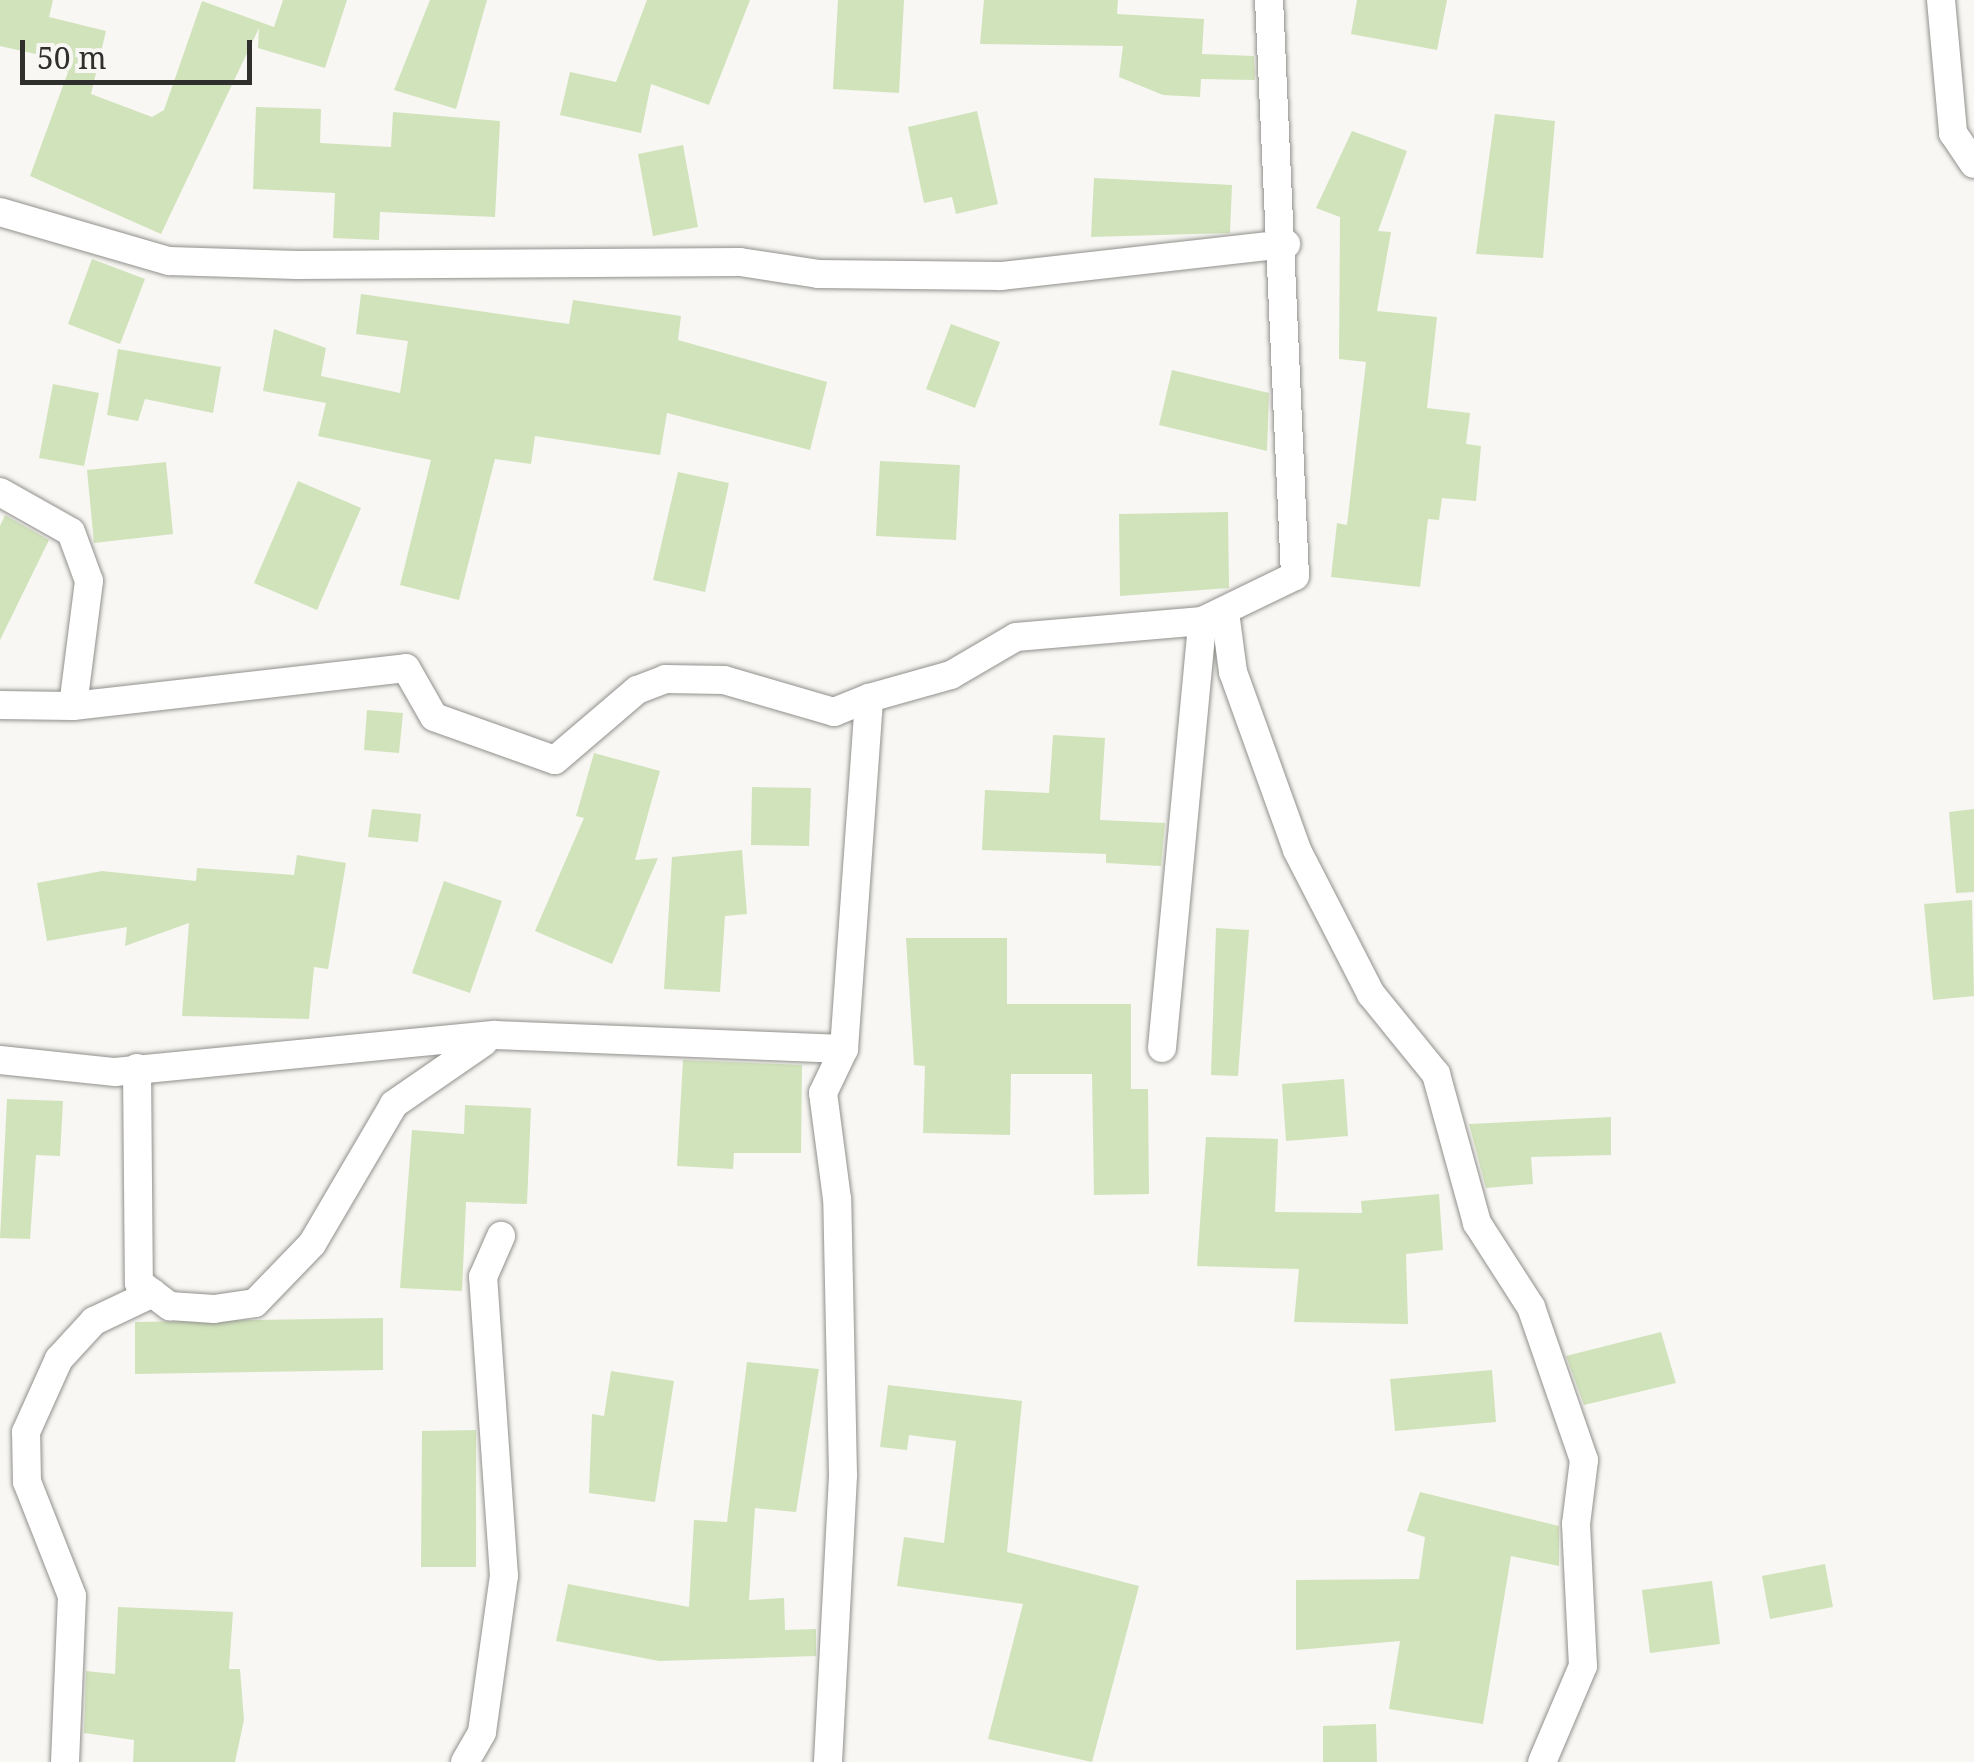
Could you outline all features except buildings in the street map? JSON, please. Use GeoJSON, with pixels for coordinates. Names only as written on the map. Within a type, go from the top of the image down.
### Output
{"type":"FeatureCollection","features":[{"type":"Feature","properties":{"kind":"street"},"geometry":{"type":"LineString","coordinates":[[0,705],[72,706],[406,668],[434,717],[556,760],[637,690],[664,679],[724,680],[834,712],[950,675],[1016,637],[1214,616],[1295,576],[1286,244],[1269,0]]}},
{"type":"Feature","properties":{"kind":"street"},"geometry":{"type":"LineString","coordinates":[[1941,0],[1953,133],[1974,164]]}},
{"type":"Feature","properties":{"kind":"street"},"geometry":{"type":"LineString","coordinates":[[0,212],[169,261],[297,265],[740,262],[818,274],[1000,276],[1286,244]]}},
{"type":"Feature","properties":{"kind":"street"},"geometry":{"type":"LineString","coordinates":[[0,492],[70,532],[89,581],[72,706]]}},
{"type":"Feature","properties":{"kind":"street"},"geometry":{"type":"LineString","coordinates":[[1162,1048],[1214,616]]}},
{"type":"Feature","properties":{"kind":"street"},"geometry":{"type":"LineString","coordinates":[[1214,616],[1297,850],[1371,994],[1436,1074],[1477,1223],[1531,1306],[1584,1460],[1576,1524],[1583,1666],[1542,1762]]}},
{"type":"Feature","properties":{"kind":"street"},"geometry":{"type":"LineString","coordinates":[[828,1762],[843,1475],[837,1198],[824,1093],[844,1049],[869,698]]}},
{"type":"Feature","properties":{"kind":"street"},"geometry":{"type":"LineString","coordinates":[[0,1060],[137,1068],[496,1035],[844,1049]]}},
{"type":"Feature","properties":{"kind":"street"},"geometry":{"type":"LineString","coordinates":[[137,1068],[139,1283],[170,1306],[255,1303],[312,1244],[394,1104],[496,1035]]}},
{"type":"Feature","properties":{"kind":"street"},"geometry":{"type":"LineString","coordinates":[[465,1762],[482,1732],[504,1576],[483,1277],[500,1236]]}},
{"type":"Feature","properties":{"kind":"street"},"geometry":{"type":"LineString","coordinates":[[65,1762],[72,1596],[27,1482],[26,1432],[39,1392],[71,1347],[94,1322],[153,1293]]}}]}
